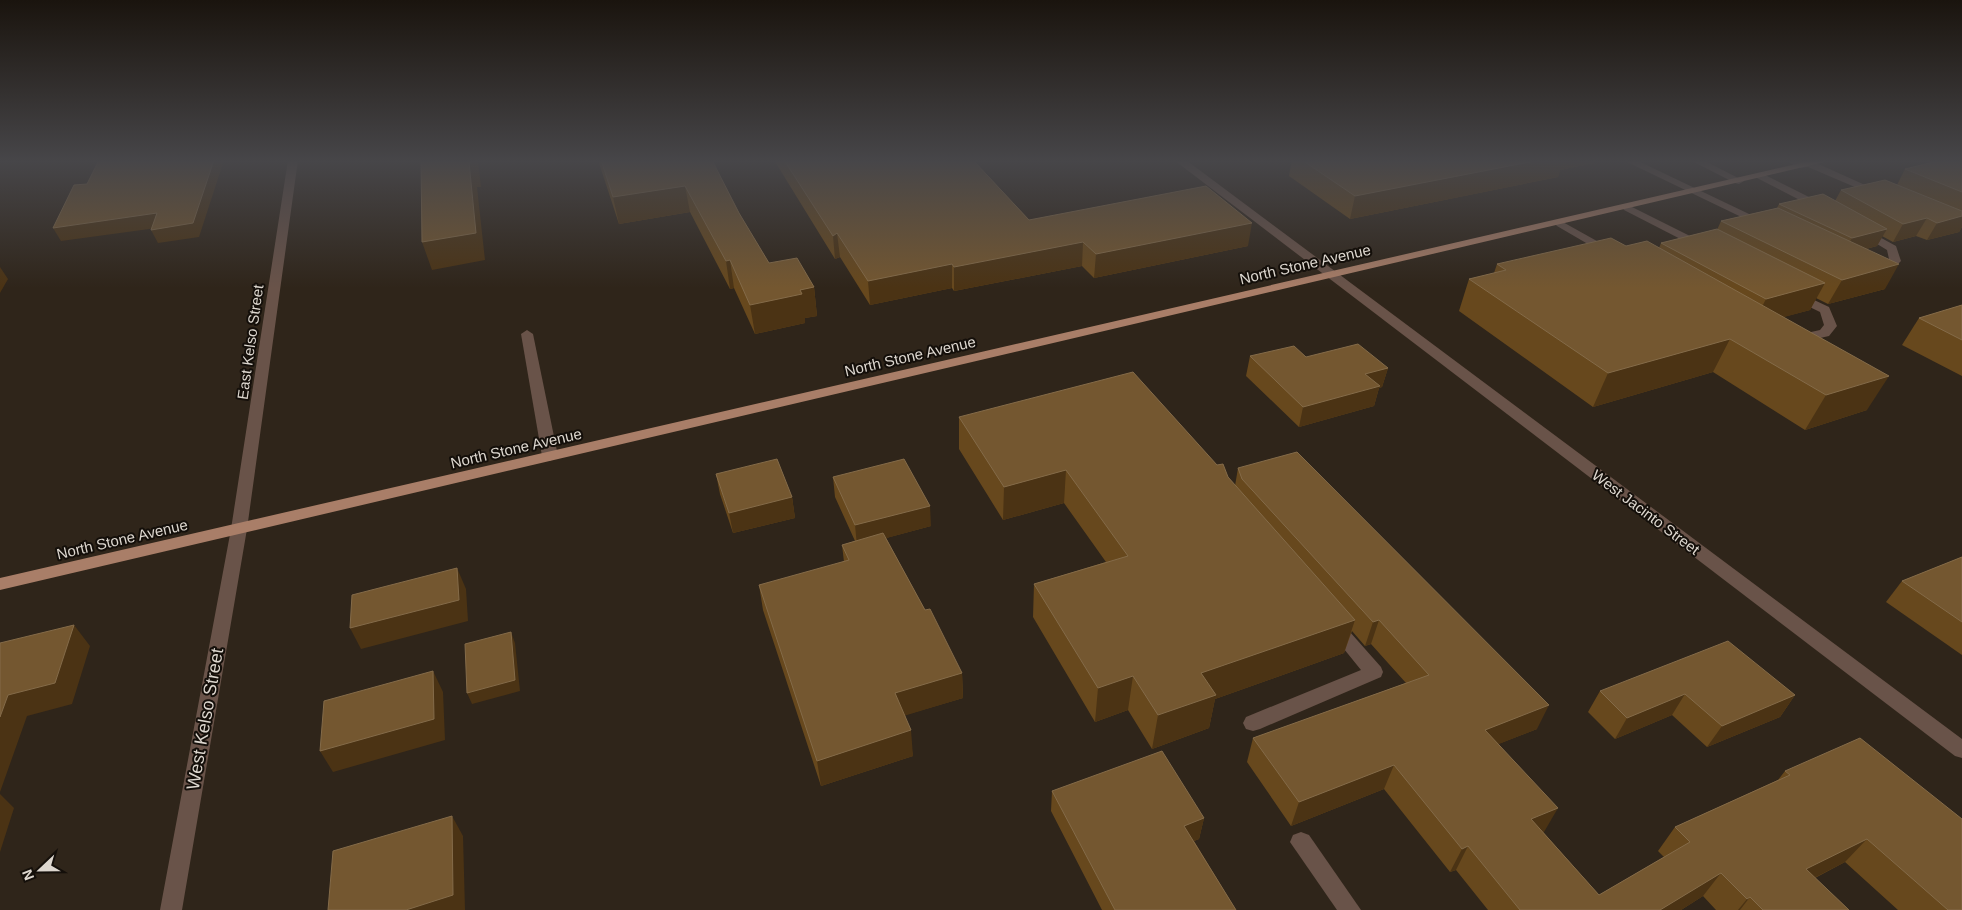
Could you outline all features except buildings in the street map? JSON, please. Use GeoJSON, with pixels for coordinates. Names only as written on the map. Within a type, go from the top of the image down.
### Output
{"type":"FeatureCollection","features":[{"type":"Feature","properties":{"kind":"main road","name":"North Stone Avenue"},"geometry":{"type":"LineString","coordinates":[[0,584],[1329,275],[1649,202]]}},
{"type":"Feature","properties":{"kind":"street","name":"East Kelso Street"},"geometry":{"type":"LineString","coordinates":[[239,529],[287,202]]}},
{"type":"Feature","properties":{"kind":"street","name":"West Jacinto Street"},"geometry":{"type":"LineString","coordinates":[[1234,202],[1962,750]]}},
{"type":"Feature","properties":{"kind":"street"},"geometry":{"type":"LineString","coordinates":[[1719,202],[1774,228]]}},
{"type":"Feature","properties":{"kind":"street"},"geometry":{"type":"LineString","coordinates":[[1811,202],[1829,212]]}},
{"type":"Feature","properties":{"kind":"street"},"geometry":{"type":"LineString","coordinates":[[1628,208],[1710,250]]}},
{"type":"Feature","properties":{"kind":"street"},"geometry":{"type":"LineString","coordinates":[[1561,224],[1618,258]]}},
{"type":"Feature","properties":{"kind":"street"},"geometry":{"type":"LineString","coordinates":[[1854,226],[1892,248],[1895,261],[1875,266],[1866,266]]}},
{"type":"Feature","properties":{"kind":"street"},"geometry":{"type":"LineString","coordinates":[[1781,287],[1825,310],[1831,326],[1824,333],[1787,338]]}},
{"type":"Feature","properties":{"kind":"street"},"geometry":{"type":"LineString","coordinates":[[527,334],[550,456]]}},
{"type":"Feature","properties":{"kind":"street","name":"West Kelso Street"},"geometry":{"type":"LineString","coordinates":[[171,910],[239,529]]}},
{"type":"Feature","properties":{"kind":"street"},"geometry":{"type":"LineString","coordinates":[[1253,723],[1374,672],[1324,614]]}},
{"type":"Feature","properties":{"kind":"street"},"geometry":{"type":"LineString","coordinates":[[1301,842],[1350,910]]}}]}
